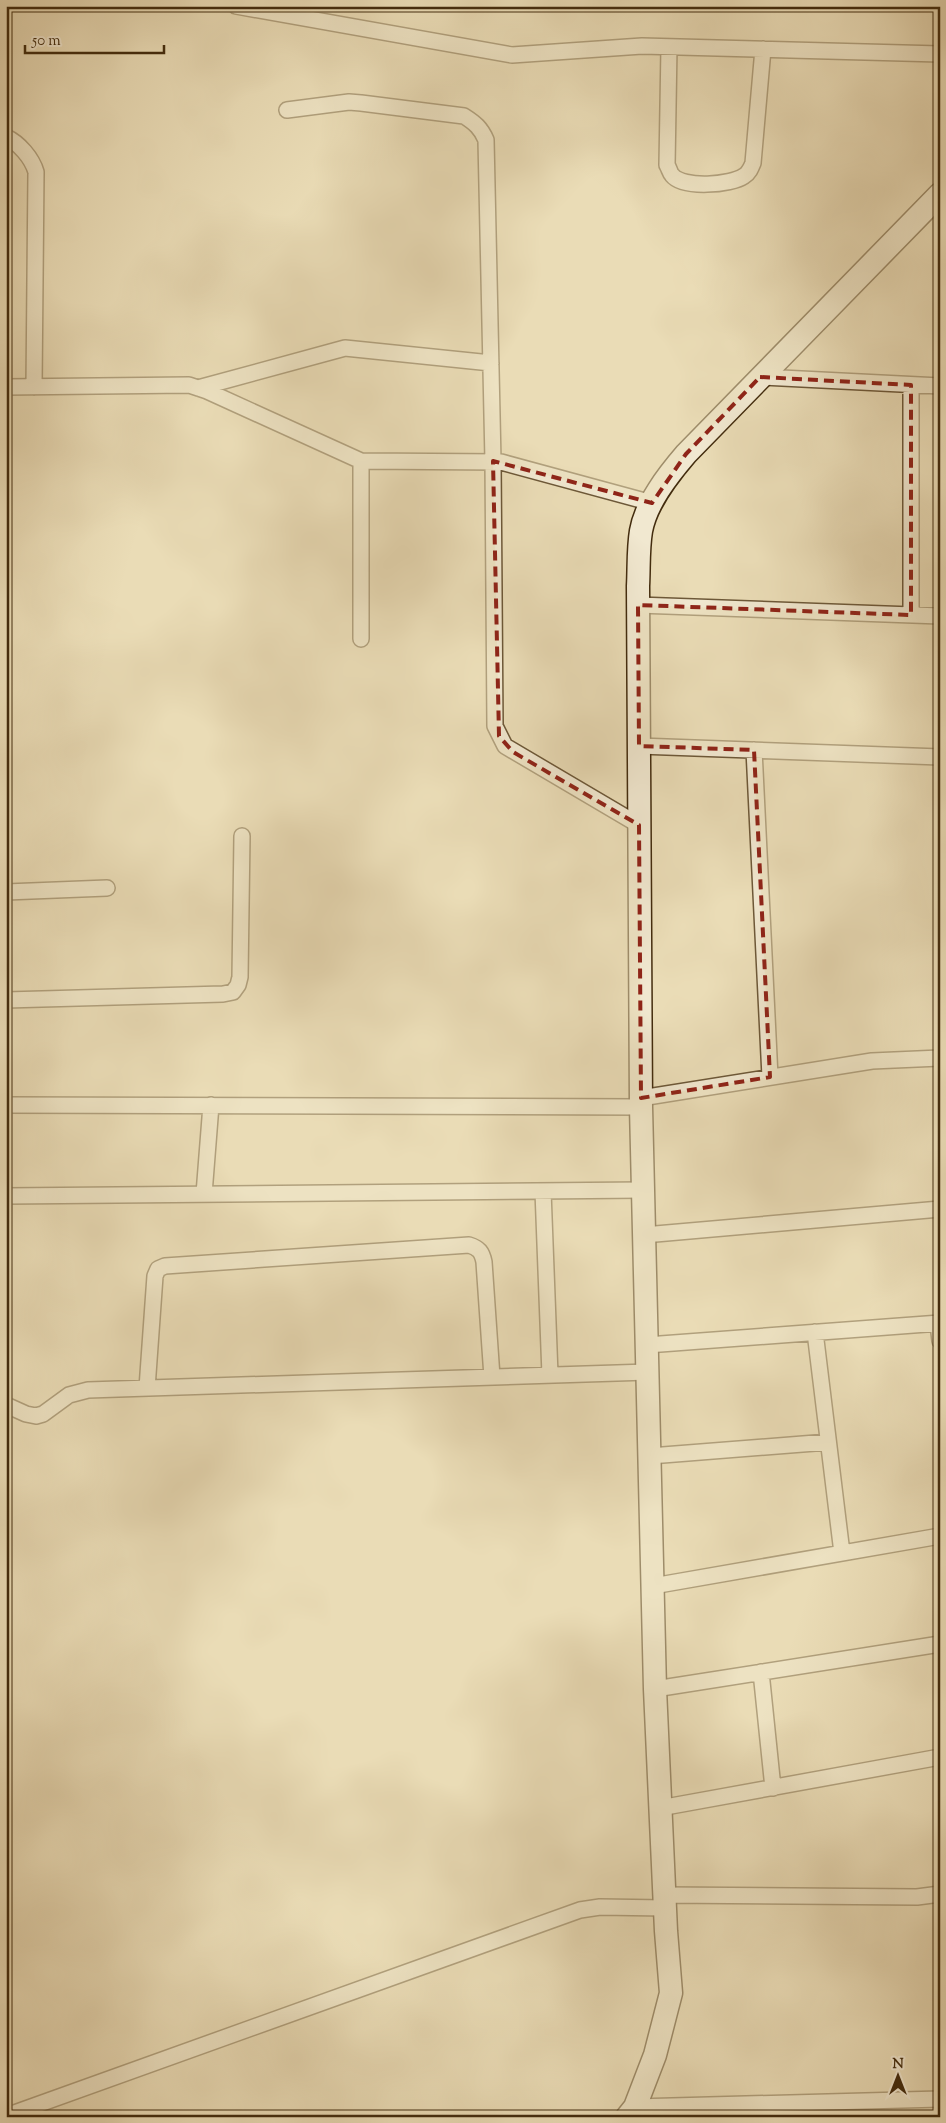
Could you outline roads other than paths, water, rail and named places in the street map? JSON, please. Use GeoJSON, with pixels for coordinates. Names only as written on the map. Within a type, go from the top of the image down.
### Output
{"type":"FeatureCollection","features":[{"type":"Feature","properties":{"kind":"street"},"geometry":{"type":"LineString","coordinates":[[236,6],[498,54],[525,55],[636,46],[940,54]]}},
{"type":"Feature","properties":{"kind":"street"},"geometry":{"type":"LineString","coordinates":[[669,46],[667,165],[672,176],[683,182],[718,184],[735,182],[747,175],[753,163],[763,49]]}},
{"type":"Feature","properties":{"kind":"street"},"geometry":{"type":"LineString","coordinates":[[287,110],[349,102],[361,103],[464,116],[475,123],[482,131],[486,140],[491,363],[495,726],[505,746],[513,752],[639,825]]}},
{"type":"Feature","properties":{"kind":"street"},"geometry":{"type":"LineString","coordinates":[[6,137],[16,144],[30,159],[36,172],[34,387]]}},
{"type":"Feature","properties":{"kind":"street"},"geometry":{"type":"LineString","coordinates":[[940,194],[686,454],[664,480],[641,530],[638,605],[641,1103],[655,1689],[671,1993],[655,2055],[631,2112],[940,2099]]}},
{"type":"Feature","properties":{"kind":"street"},"geometry":{"type":"LineString","coordinates":[[198,388],[345,348],[491,363]]}},
{"type":"Feature","properties":{"kind":"street"},"geometry":{"type":"LineString","coordinates":[[760,378],[940,386]]}},
{"type":"Feature","properties":{"kind":"street"},"geometry":{"type":"LineString","coordinates":[[911,384],[911,615]]}},
{"type":"Feature","properties":{"kind":"street"},"geometry":{"type":"LineString","coordinates":[[6,387],[189,385],[361,461],[493,461],[652,503]]}},
{"type":"Feature","properties":{"kind":"street"},"geometry":{"type":"LineString","coordinates":[[360,639],[361,461]]}},
{"type":"Feature","properties":{"kind":"street"},"geometry":{"type":"LineString","coordinates":[[638,605],[940,616]]}},
{"type":"Feature","properties":{"kind":"street"},"geometry":{"type":"LineString","coordinates":[[639,746],[940,757]]}},
{"type":"Feature","properties":{"kind":"street"},"geometry":{"type":"LineString","coordinates":[[754,750],[770,1077]]}},
{"type":"Feature","properties":{"kind":"street"},"geometry":{"type":"LineString","coordinates":[[6,1000],[223,994],[233,992],[238,985],[240,977],[242,836]]}},
{"type":"Feature","properties":{"kind":"street"},"geometry":{"type":"LineString","coordinates":[[6,892],[107,888]]}},
{"type":"Feature","properties":{"kind":"street"},"geometry":{"type":"LineString","coordinates":[[6,1105],[641,1103],[770,1077],[872,1061],[940,1058]]}},
{"type":"Feature","properties":{"kind":"street"},"geometry":{"type":"LineString","coordinates":[[204,1194],[211,1105]]}},
{"type":"Feature","properties":{"kind":"street"},"geometry":{"type":"LineString","coordinates":[[6,1196],[643,1190]]}},
{"type":"Feature","properties":{"kind":"street"},"geometry":{"type":"LineString","coordinates":[[543,1191],[550,1375]]}},
{"type":"Feature","properties":{"kind":"street"},"geometry":{"type":"LineString","coordinates":[[644,1235],[940,1209]]}},
{"type":"Feature","properties":{"kind":"street"},"geometry":{"type":"LineString","coordinates":[[146,1388],[155,1276],[158,1269],[165,1266],[469,1245],[477,1247],[482,1254],[484,1262],[492,1377]]}},
{"type":"Feature","properties":{"kind":"street"},"geometry":{"type":"LineString","coordinates":[[647,1345],[939,1323],[940,1341]]}},
{"type":"Feature","properties":{"kind":"street"},"geometry":{"type":"LineString","coordinates":[[815,1332],[842,1553]]}},
{"type":"Feature","properties":{"kind":"street"},"geometry":{"type":"LineString","coordinates":[[6,1405],[26,1414],[36,1416],[43,1414],[68,1395],[78,1391],[648,1372]]}},
{"type":"Feature","properties":{"kind":"street"},"geometry":{"type":"LineString","coordinates":[[650,1456],[828,1442]]}},
{"type":"Feature","properties":{"kind":"street"},"geometry":{"type":"LineString","coordinates":[[652,1586],[940,1536]]}},
{"type":"Feature","properties":{"kind":"street"},"geometry":{"type":"LineString","coordinates":[[655,1689],[940,1644]]}},
{"type":"Feature","properties":{"kind":"street"},"geometry":{"type":"LineString","coordinates":[[761,1672],[773,1788]]}},
{"type":"Feature","properties":{"kind":"street"},"geometry":{"type":"LineString","coordinates":[[660,1808],[940,1757]]}},
{"type":"Feature","properties":{"kind":"street"},"geometry":{"type":"LineString","coordinates":[[6,2116],[580,1910],[665,1901],[917,1897],[940,1894]]}}]}
